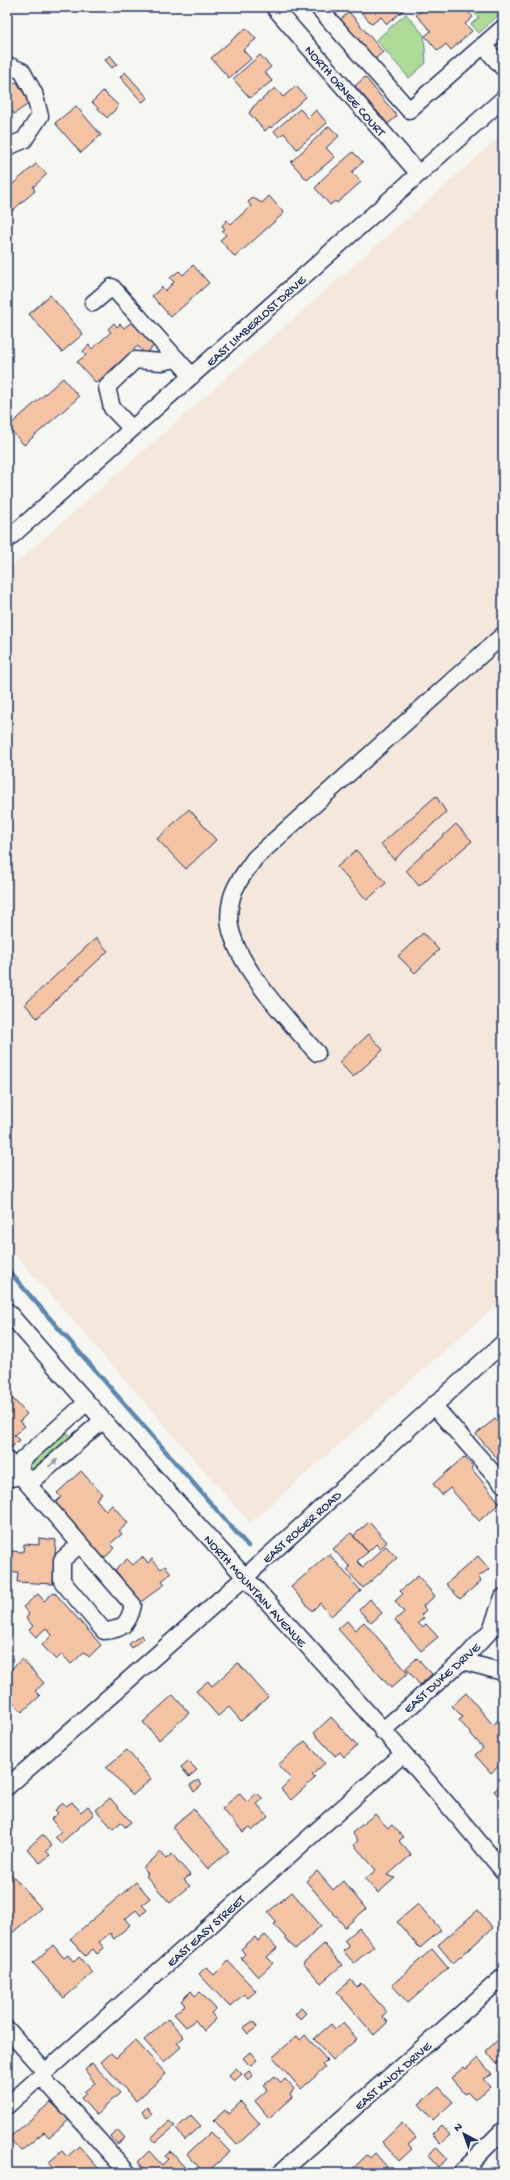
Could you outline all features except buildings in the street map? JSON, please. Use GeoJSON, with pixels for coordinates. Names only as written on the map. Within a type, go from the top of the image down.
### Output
{"type":"FeatureCollection","features":[{"type":"Feature","properties":{"kind":"street","name":"NORTH ORNEE COURT"},"geometry":{"type":"LineString","coordinates":[[274,7],[419,174]]}},
{"type":"Feature","properties":{"kind":"street"},"geometry":{"type":"LineString","coordinates":[[318,7],[409,110],[503,28]]}},
{"type":"Feature","properties":{"kind":"street"},"geometry":{"type":"LineString","coordinates":[[483,45],[503,68]]}},
{"type":"Feature","properties":{"kind":"street"},"geometry":{"type":"LineString","coordinates":[[7,65],[22,71],[34,93],[40,116],[24,140],[7,147]]}},
{"type":"Feature","properties":{"kind":"street","name":"EAST LIMBERLOST DRIVE"},"geometry":{"type":"LineString","coordinates":[[7,540],[503,99]]}},
{"type":"Feature","properties":{"kind":"street"},"geometry":{"type":"LineString","coordinates":[[93,303],[112,287],[192,376]]}},
{"type":"Feature","properties":{"kind":"street"},"geometry":{"type":"LineString","coordinates":[[132,429],[112,408],[107,387],[135,360],[162,362],[177,359]]}},
{"type":"Feature","properties":{"kind":"street"},"geometry":{"type":"LineString","coordinates":[[317,1054],[298,1033],[250,971],[234,940],[229,919],[231,900],[240,879],[255,858],[503,635]]}},
{"type":"Feature","properties":{"kind":"street","name":"NORTH MOUNTAIN AVENUE"},"geometry":{"type":"LineString","coordinates":[[7,1311],[102,1421],[501,1865]]}},
{"type":"Feature","properties":{"kind":"street","name":"EAST ROGER ROAD"},"geometry":{"type":"LineString","coordinates":[[7,1787],[244,1578],[503,1343]]}},
{"type":"Feature","properties":{"kind":"street"},"geometry":{"type":"LineString","coordinates":[[14,1477],[22,1460],[86,1403]]}},
{"type":"Feature","properties":{"kind":"street"},"geometry":{"type":"LineString","coordinates":[[434,1405],[503,1484]]}},
{"type":"Feature","properties":{"kind":"street"},"geometry":{"type":"LineString","coordinates":[[14,1477],[35,1479],[102,1421]]}},
{"type":"Feature","properties":{"kind":"street"},"geometry":{"type":"LineString","coordinates":[[7,1460],[14,1477],[80,1544],[133,1605],[130,1618],[117,1630],[104,1631],[62,1581],[62,1560],[80,1544]]}},
{"type":"Feature","properties":{"kind":"street","name":"EAST DUKE DRIVE"},"geometry":{"type":"LineString","coordinates":[[382,1731],[462,1661],[491,1630],[503,1597]]}},
{"type":"Feature","properties":{"kind":"street"},"geometry":{"type":"LineString","coordinates":[[462,1661],[503,1672]]}},
{"type":"Feature","properties":{"kind":"street","name":"EAST EASY STREET"},"geometry":{"type":"LineString","coordinates":[[7,2106],[402,1755]]}},
{"type":"Feature","properties":{"kind":"street","name":"EAST KNOX DRIVE"},"geometry":{"type":"LineString","coordinates":[[280,2173],[503,1978]]}},
{"type":"Feature","properties":{"kind":"street"},"geometry":{"type":"LineString","coordinates":[[7,2028],[43,2074],[128,2173]]}},
{"type":"Feature","properties":{"kind":"street"},"geometry":{"type":"LineString","coordinates":[[461,2173],[503,2130]]}},
{"type":"Feature","properties":{"kind":"shaded area"},"geometry":{"type":"Polygon","coordinates":[[[503,134],[503,1299],[250,1523],[7,1245],[7,571],[503,134]]]}},
{"type":"Feature","properties":{"kind":"green space"},"geometry":{"type":"Polygon","coordinates":[[[469,7],[503,7],[503,11],[479,33],[471,24],[479,18],[469,7]]]}},
{"type":"Feature","properties":{"kind":"green space"},"geometry":{"type":"Polygon","coordinates":[[[406,14],[424,35],[426,63],[409,78],[376,40],[406,14]]]}},
{"type":"Feature","properties":{"kind":"green space"},"geometry":{"type":"Polygon","coordinates":[[[64,1433],[69,1434],[72,1438],[36,1471],[27,1470],[28,1465],[64,1433]]]}},
{"type":"Feature","properties":{"kind":"waterway"},"geometry":{"type":"LineString","coordinates":[[7,1269],[248,1546]]}}]}
